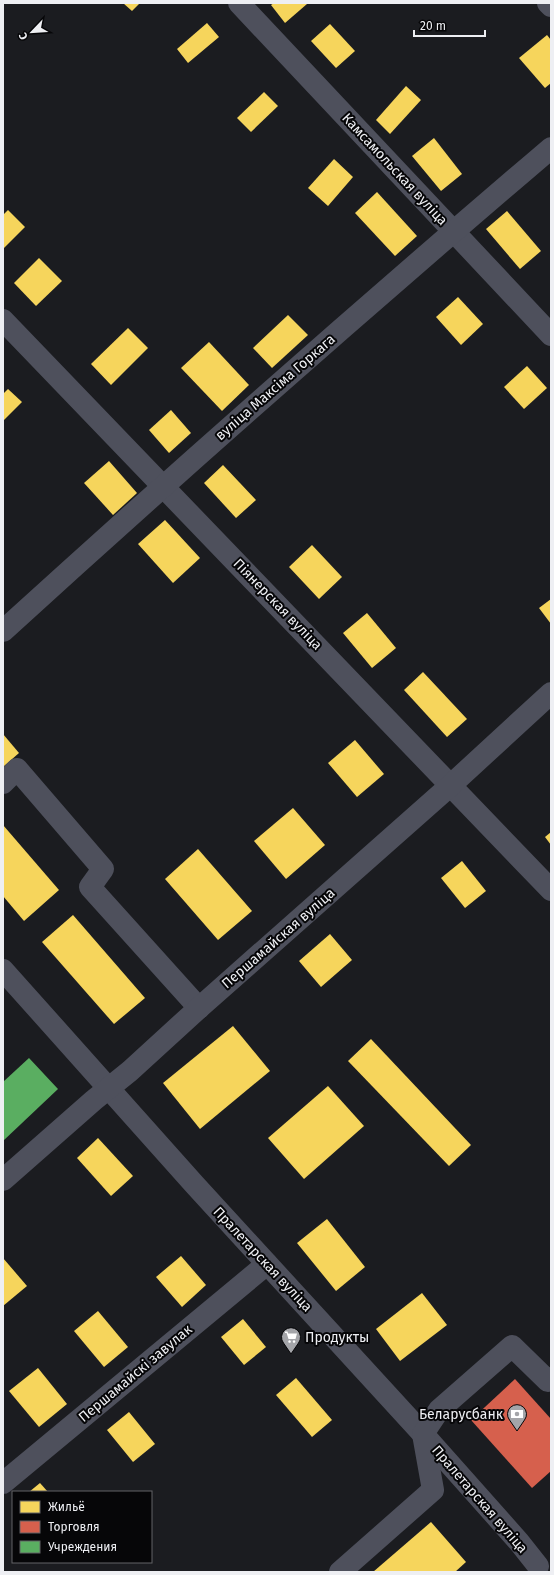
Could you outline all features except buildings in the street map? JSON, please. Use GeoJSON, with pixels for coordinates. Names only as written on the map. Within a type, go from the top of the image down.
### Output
{"type":"FeatureCollection","features":[{"type":"Feature","properties":{"kind":"street","name":"Камсамольская вуліца"},"geometry":{"type":"LineString","coordinates":[[239,3],[551,335]]}},
{"type":"Feature","properties":{"kind":"street"},"geometry":{"type":"LineString","coordinates":[[548,3],[551,6]]}},
{"type":"Feature","properties":{"kind":"street","name":"вуліца Максіма Горкага"},"geometry":{"type":"LineString","coordinates":[[3,631],[163,485],[453,231],[551,148]]}},
{"type":"Feature","properties":{"kind":"street","name":"Піянерская вуліца"},"geometry":{"type":"LineString","coordinates":[[3,320],[551,890]]}},
{"type":"Feature","properties":{"kind":"street","name":"Першамайская вуліца"},"geometry":{"type":"LineString","coordinates":[[3,1180],[94,1100],[130,1071],[451,785],[551,693]]}},
{"type":"Feature","properties":{"kind":"street"},"geometry":{"type":"LineString","coordinates":[[3,783],[17,769],[103,869],[90,887],[199,1008]]}},
{"type":"Feature","properties":{"kind":"street","name":"Пралетарская вуліца"},"geometry":{"type":"LineString","coordinates":[[3,970],[267,1264],[540,1564]]}},
{"type":"Feature","properties":{"kind":"street","name":"Першамайскі завулак"},"geometry":{"type":"LineString","coordinates":[[3,1483],[267,1264]]}},
{"type":"Feature","properties":{"kind":"street"},"geometry":{"type":"LineString","coordinates":[[340,1572],[433,1490],[423,1434],[439,1410],[512,1346],[548,1381],[551,1378]]}},
{"type":"Feature","properties":{"kind":"place","name":"Продукты"},"geometry":{"type":"Point","coordinates":[291,1354]}},
{"type":"Feature","properties":{"kind":"place","name":"Беларусбанк"},"geometry":{"type":"Point","coordinates":[517,1431]}}]}
